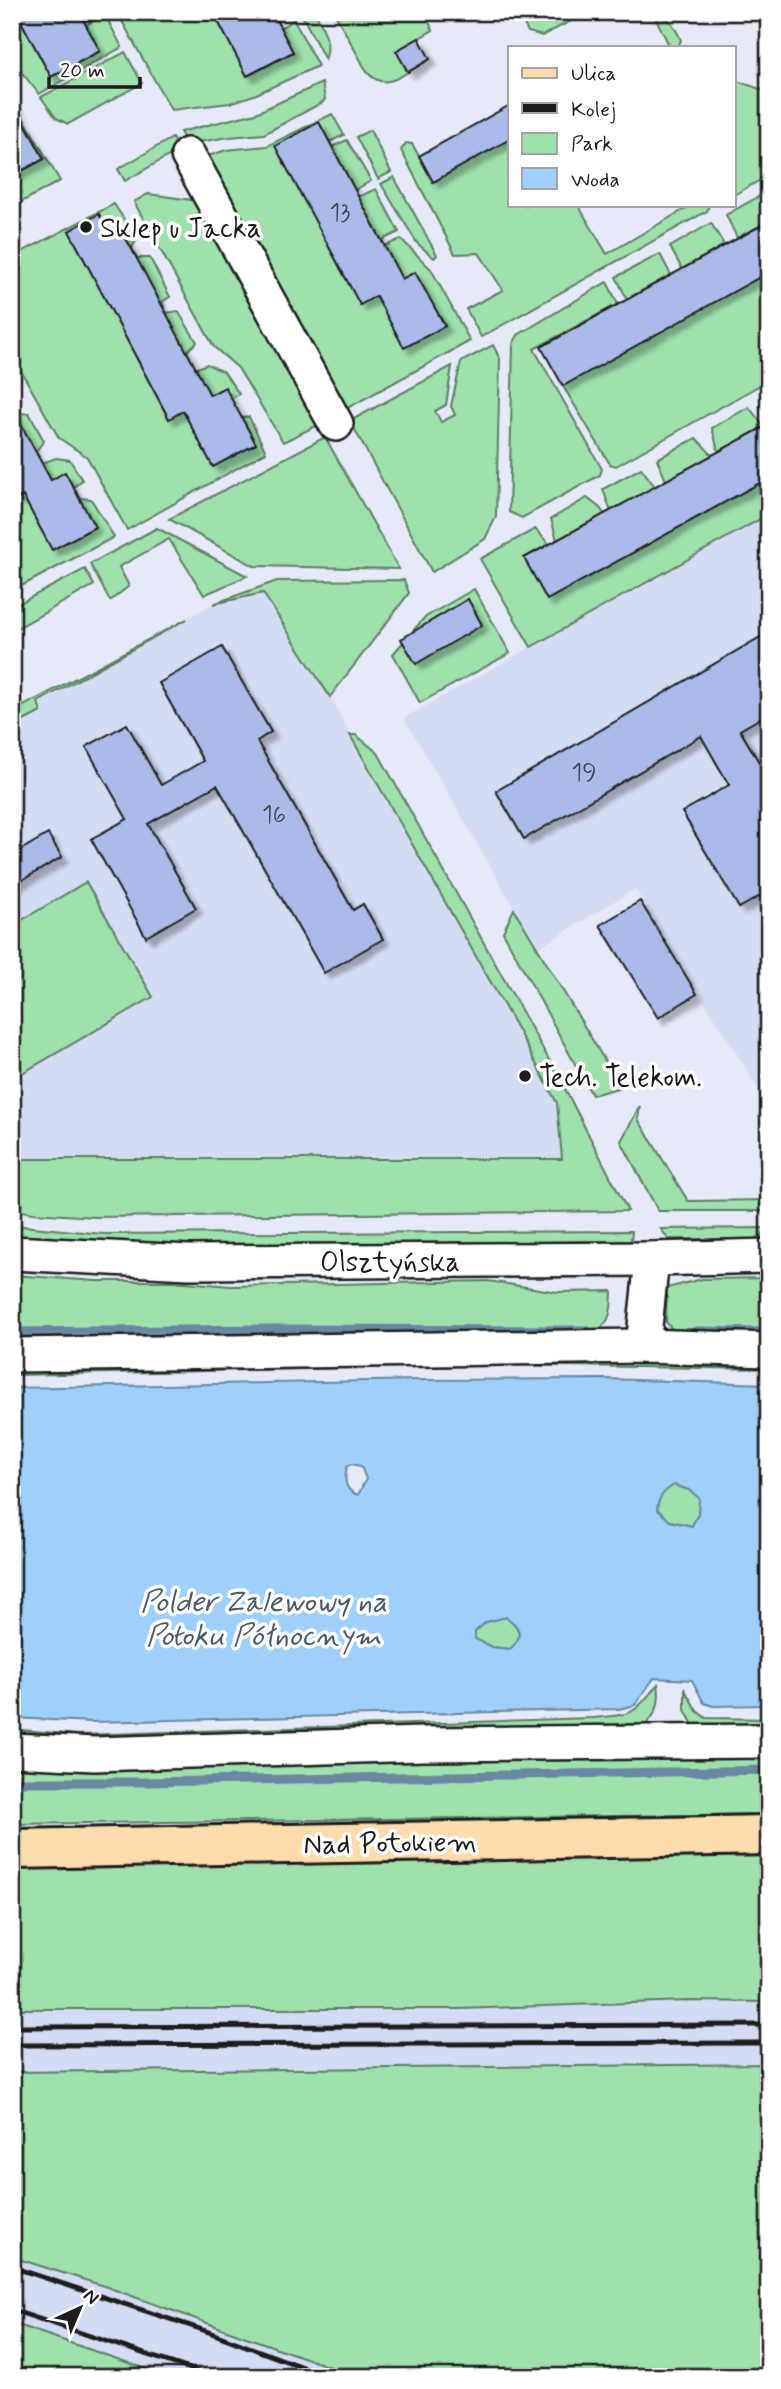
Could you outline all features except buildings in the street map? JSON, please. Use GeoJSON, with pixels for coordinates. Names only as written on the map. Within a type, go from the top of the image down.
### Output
{"type":"FeatureCollection","features":[{"type":"Feature","properties":{"kind":"main road","name":"Nad Potokiem"},"geometry":{"type":"LineString","coordinates":[[12,1849],[769,1835]]}},
{"type":"Feature","properties":{"kind":"street"},"geometry":{"type":"LineString","coordinates":[[188,155],[336,424]]}},
{"type":"Feature","properties":{"kind":"street","name":"Olsztyńska"},"geometry":{"type":"LineString","coordinates":[[12,1253],[189,1262],[769,1256]]}},
{"type":"Feature","properties":{"kind":"street"},"geometry":{"type":"LineString","coordinates":[[643,1346],[652,1259]]}},
{"type":"Feature","properties":{"kind":"street"},"geometry":{"type":"LineString","coordinates":[[12,1355],[643,1346],[769,1350]]}},
{"type":"Feature","properties":{"kind":"street"},"geometry":{"type":"LineString","coordinates":[[12,1750],[94,1754],[423,1744],[769,1741]]}},
{"type":"Feature","properties":{"kind":"shaded area"},"geometry":{"type":"Polygon","coordinates":[[[769,514],[769,1106],[635,889],[538,948],[404,718],[769,514]]]}},
{"type":"Feature","properties":{"kind":"shaded area"},"geometry":{"type":"Polygon","coordinates":[[[263,593],[335,705],[524,1038],[557,1103],[562,1160],[12,1159],[12,727],[41,712],[38,702],[213,604],[263,593]]]}},
{"type":"Feature","properties":{"kind":"shaded area"},"geometry":{"type":"Polygon","coordinates":[[[688,2001],[769,2002],[769,2064],[12,2072],[12,2009],[459,2009],[688,2001]]]}},
{"type":"Feature","properties":{"kind":"shaded area"},"geometry":{"type":"Polygon","coordinates":[[[12,2257],[104,2286],[358,2377],[170,2377],[12,2323],[12,2257]]]}},
{"type":"Feature","properties":{"kind":"green space"},"geometry":{"type":"Polygon","coordinates":[[[12,12],[16,12],[51,77],[99,51],[86,25],[105,15],[122,47],[39,94],[12,60],[12,12]]]}},
{"type":"Feature","properties":{"kind":"green space"},"geometry":{"type":"Polygon","coordinates":[[[117,12],[213,12],[248,76],[293,52],[280,28],[294,20],[318,66],[230,103],[171,110],[117,12]]]}},
{"type":"Feature","properties":{"kind":"green space"},"geometry":{"type":"Polygon","coordinates":[[[315,12],[324,30],[328,48],[325,60],[302,15],[315,12]]]}},
{"type":"Feature","properties":{"kind":"green space"},"geometry":{"type":"Polygon","coordinates":[[[334,12],[424,12],[433,30],[397,51],[408,72],[392,80],[382,81],[367,72],[334,12]]]}},
{"type":"Feature","properties":{"kind":"green space"},"geometry":{"type":"Polygon","coordinates":[[[529,12],[588,12],[542,36],[528,32],[521,19],[529,12]]]}},
{"type":"Feature","properties":{"kind":"green space"},"geometry":{"type":"Polygon","coordinates":[[[653,13],[667,19],[681,40],[678,46],[670,46],[653,13]]]}},
{"type":"Feature","properties":{"kind":"green space"},"geometry":{"type":"Polygon","coordinates":[[[125,52],[142,83],[68,124],[56,118],[41,97],[125,52]]]}},
{"type":"Feature","properties":{"kind":"green space"},"geometry":{"type":"Polygon","coordinates":[[[736,81],[769,92],[769,175],[736,194],[736,81]]]}},
{"type":"Feature","properties":{"kind":"green space"},"geometry":{"type":"Polygon","coordinates":[[[322,83],[325,99],[323,102],[264,134],[229,137],[188,146],[180,132],[256,113],[322,83]]]}},
{"type":"Feature","properties":{"kind":"green space"},"geometry":{"type":"Polygon","coordinates":[[[12,98],[60,181],[12,207],[12,176],[44,159],[19,113],[12,116],[12,98]]]}},
{"type":"Feature","properties":{"kind":"green space"},"geometry":{"type":"Polygon","coordinates":[[[332,114],[344,135],[329,142],[332,147],[347,140],[371,181],[355,190],[358,197],[376,189],[399,232],[382,240],[385,246],[401,239],[431,269],[470,341],[344,410],[205,157],[226,150],[267,146],[332,114]]]}},
{"type":"Feature","properties":{"kind":"green space"},"geometry":{"type":"Polygon","coordinates":[[[370,130],[391,172],[378,179],[356,137],[370,130]]]}},
{"type":"Feature","properties":{"kind":"green space"},"geometry":{"type":"Polygon","coordinates":[[[172,138],[179,150],[125,181],[118,169],[172,138]]]}},
{"type":"Feature","properties":{"kind":"green space"},"geometry":{"type":"Polygon","coordinates":[[[508,140],[508,206],[579,206],[607,254],[690,206],[709,206],[707,211],[481,337],[466,309],[503,290],[479,253],[455,254],[401,150],[406,143],[412,144],[434,182],[508,140]]]}},
{"type":"Feature","properties":{"kind":"green space"},"geometry":{"type":"Polygon","coordinates":[[[394,177],[437,255],[434,258],[417,243],[381,184],[394,177]]]}},
{"type":"Feature","properties":{"kind":"green space"},"geometry":{"type":"Polygon","coordinates":[[[148,194],[199,201],[318,425],[283,442],[238,368],[214,347],[134,202],[148,194]]]}},
{"type":"Feature","properties":{"kind":"green space"},"geometry":{"type":"Polygon","coordinates":[[[763,194],[769,204],[769,221],[737,238],[726,215],[763,194]]]}},
{"type":"Feature","properties":{"kind":"green space"},"geometry":{"type":"Polygon","coordinates":[[[114,204],[137,239],[132,248],[137,258],[150,258],[170,297],[162,302],[167,313],[178,311],[197,342],[187,351],[195,369],[207,364],[224,372],[239,394],[231,399],[241,417],[249,417],[266,452],[127,530],[87,457],[59,438],[12,355],[12,257],[114,204]]]}},
{"type":"Feature","properties":{"kind":"green space"},"geometry":{"type":"Polygon","coordinates":[[[711,223],[724,245],[682,269],[670,247],[711,223]]]}},
{"type":"Feature","properties":{"kind":"green space"},"geometry":{"type":"Polygon","coordinates":[[[660,254],[671,275],[627,299],[616,277],[660,254]]]}},
{"type":"Feature","properties":{"kind":"green space"},"geometry":{"type":"Polygon","coordinates":[[[769,272],[769,380],[616,466],[610,464],[563,386],[769,272]]]}},
{"type":"Feature","properties":{"kind":"green space"},"geometry":{"type":"Polygon","coordinates":[[[607,282],[618,304],[534,349],[602,469],[600,475],[522,518],[509,512],[513,344],[518,335],[607,282]]]}},
{"type":"Feature","properties":{"kind":"green space"},"geometry":{"type":"Polygon","coordinates":[[[493,345],[500,359],[496,517],[485,539],[432,572],[350,421],[452,366],[446,405],[435,411],[441,422],[455,415],[451,406],[461,362],[493,345]]]}},
{"type":"Feature","properties":{"kind":"green space"},"geometry":{"type":"Polygon","coordinates":[[[749,407],[765,428],[769,426],[769,514],[531,647],[480,559],[535,529],[550,545],[557,540],[551,519],[587,498],[605,515],[611,512],[603,489],[641,468],[657,489],[667,483],[657,459],[696,438],[714,457],[719,454],[712,428],[749,407]]]}},
{"type":"Feature","properties":{"kind":"green space"},"geometry":{"type":"Polygon","coordinates":[[[12,408],[16,414],[29,413],[44,441],[36,451],[42,463],[56,458],[70,460],[82,480],[74,487],[80,498],[91,499],[114,537],[12,591],[12,408]]]}},
{"type":"Feature","properties":{"kind":"green space"},"geometry":{"type":"Polygon","coordinates":[[[325,437],[399,569],[254,566],[169,519],[325,437]]]}},
{"type":"Feature","properties":{"kind":"green space"},"geometry":{"type":"Polygon","coordinates":[[[157,528],[247,576],[204,595],[169,539],[119,567],[129,586],[110,601],[90,564],[157,528]]]}},
{"type":"Feature","properties":{"kind":"green space"},"geometry":{"type":"Polygon","coordinates":[[[85,569],[94,585],[12,631],[12,607],[85,569]]]}},
{"type":"Feature","properties":{"kind":"green space"},"geometry":{"type":"Polygon","coordinates":[[[404,580],[409,593],[330,697],[263,593],[213,604],[277,581],[404,580]]]}},
{"type":"Feature","properties":{"kind":"green space"},"geometry":{"type":"Polygon","coordinates":[[[474,589],[510,653],[420,703],[393,654],[424,618],[474,589]]]}},
{"type":"Feature","properties":{"kind":"green space"},"geometry":{"type":"Polygon","coordinates":[[[187,619],[38,702],[41,712],[12,727],[12,712],[187,619]]]}},
{"type":"Feature","properties":{"kind":"green space"},"geometry":{"type":"Polygon","coordinates":[[[350,735],[356,735],[378,753],[563,1085],[628,1211],[96,1217],[12,1209],[12,1159],[562,1159],[557,1103],[350,735]]]}},
{"type":"Feature","properties":{"kind":"green space"},"geometry":{"type":"Polygon","coordinates":[[[86,882],[153,997],[12,1079],[12,926],[86,882]]]}},
{"type":"Feature","properties":{"kind":"green space"},"geometry":{"type":"Polygon","coordinates":[[[514,909],[611,1071],[629,1085],[592,1095],[503,932],[514,909]]]}},
{"type":"Feature","properties":{"kind":"green space"},"geometry":{"type":"Polygon","coordinates":[[[640,1106],[638,1119],[688,1201],[769,1200],[769,1211],[658,1211],[621,1141],[640,1106]]]}},
{"type":"Feature","properties":{"kind":"green space"},"geometry":{"type":"Polygon","coordinates":[[[12,1225],[103,1234],[632,1231],[631,1241],[109,1245],[12,1237],[12,1225]]]}},
{"type":"Feature","properties":{"kind":"green space"},"geometry":{"type":"Polygon","coordinates":[[[766,1228],[763,1234],[755,1239],[668,1239],[661,1229],[766,1228]]]}},
{"type":"Feature","properties":{"kind":"green space"},"geometry":{"type":"Polygon","coordinates":[[[12,1275],[231,1286],[488,1281],[558,1292],[612,1291],[608,1319],[601,1328],[587,1337],[12,1342],[12,1275]]]}},
{"type":"Feature","properties":{"kind":"green space"},"geometry":{"type":"Polygon","coordinates":[[[769,1278],[769,1340],[678,1336],[666,1322],[667,1288],[702,1279],[769,1278]]]}},
{"type":"Feature","properties":{"kind":"green space"},"geometry":{"type":"Polygon","coordinates":[[[769,1358],[769,1369],[496,1365],[12,1377],[12,1365],[769,1358]]]}},
{"type":"Feature","properties":{"kind":"green space"},"geometry":{"type":"Polygon","coordinates":[[[674,1485],[689,1490],[700,1498],[698,1514],[692,1526],[669,1521],[657,1509],[662,1495],[674,1485]]]}},
{"type":"Feature","properties":{"kind":"green space"},"geometry":{"type":"Polygon","coordinates":[[[506,1617],[515,1625],[519,1634],[519,1642],[510,1649],[491,1647],[475,1639],[474,1632],[486,1622],[506,1617]]]}},
{"type":"Feature","properties":{"kind":"green space"},"geometry":{"type":"Polygon","coordinates":[[[658,1684],[657,1708],[642,1728],[12,1741],[12,1729],[78,1735],[616,1716],[631,1712],[658,1684]]]}},
{"type":"Feature","properties":{"kind":"green space"},"geometry":{"type":"Polygon","coordinates":[[[685,1690],[697,1711],[706,1718],[769,1719],[769,1730],[694,1727],[685,1710],[685,1690]]]}},
{"type":"Feature","properties":{"kind":"green space"},"geometry":{"type":"Polygon","coordinates":[[[769,1749],[769,1814],[12,1824],[12,1761],[769,1749]]]}},
{"type":"Feature","properties":{"kind":"green space"},"geometry":{"type":"Polygon","coordinates":[[[769,1852],[769,2002],[688,2001],[459,2009],[12,2009],[12,1868],[769,1852]]]}},
{"type":"Feature","properties":{"kind":"green space"},"geometry":{"type":"Polygon","coordinates":[[[769,2064],[769,2377],[358,2377],[104,2286],[12,2257],[12,2072],[769,2064]]]}},
{"type":"Feature","properties":{"kind":"green space"},"geometry":{"type":"Polygon","coordinates":[[[12,2323],[170,2377],[12,2377],[12,2323]]]}},
{"type":"Feature","properties":{"kind":"water","name":"Polder Zalewowy na Potoku Północnym"},"geometry":{"type":"Polygon","coordinates":[[[604,1379],[769,1384],[769,1705],[713,1706],[704,1703],[692,1680],[654,1678],[635,1705],[619,1709],[92,1722],[12,1718],[12,1388],[604,1379]],[[347,1466],[346,1484],[350,1491],[358,1495],[366,1479],[361,1466],[347,1466]],[[674,1485],[664,1492],[657,1509],[670,1521],[692,1526],[698,1514],[699,1498],[689,1490],[674,1485]],[[506,1617],[486,1622],[475,1632],[475,1639],[491,1647],[510,1649],[519,1636],[518,1628],[506,1617]]]}},
{"type":"Feature","properties":{"kind":"waterway"},"geometry":{"type":"LineString","coordinates":[[12,1332],[586,1330]]}},
{"type":"Feature","properties":{"kind":"waterway"},"geometry":{"type":"LineString","coordinates":[[696,1331],[769,1332]]}},
{"type":"Feature","properties":{"kind":"waterway"},"geometry":{"type":"LineString","coordinates":[[12,1782],[145,1782],[769,1770]]}},
{"type":"Feature","properties":{"kind":"railway"},"geometry":{"type":"LineString","coordinates":[[12,2027],[769,2025]]}},
{"type":"Feature","properties":{"kind":"railway"},"geometry":{"type":"LineString","coordinates":[[12,2045],[769,2043]]}},
{"type":"Feature","properties":{"kind":"railway"},"geometry":{"type":"LineString","coordinates":[[12,2267],[206,2331],[329,2377]]}},
{"type":"Feature","properties":{"kind":"railway"},"geometry":{"type":"LineString","coordinates":[[12,2310],[214,2377]]}},
{"type":"Feature","properties":{"kind":"place","name":"Sklep u Jacka"},"geometry":{"type":"Point","coordinates":[86,227]}},
{"type":"Feature","properties":{"kind":"place","name":"Tech. Telekom."},"geometry":{"type":"Point","coordinates":[525,1076]}}]}
